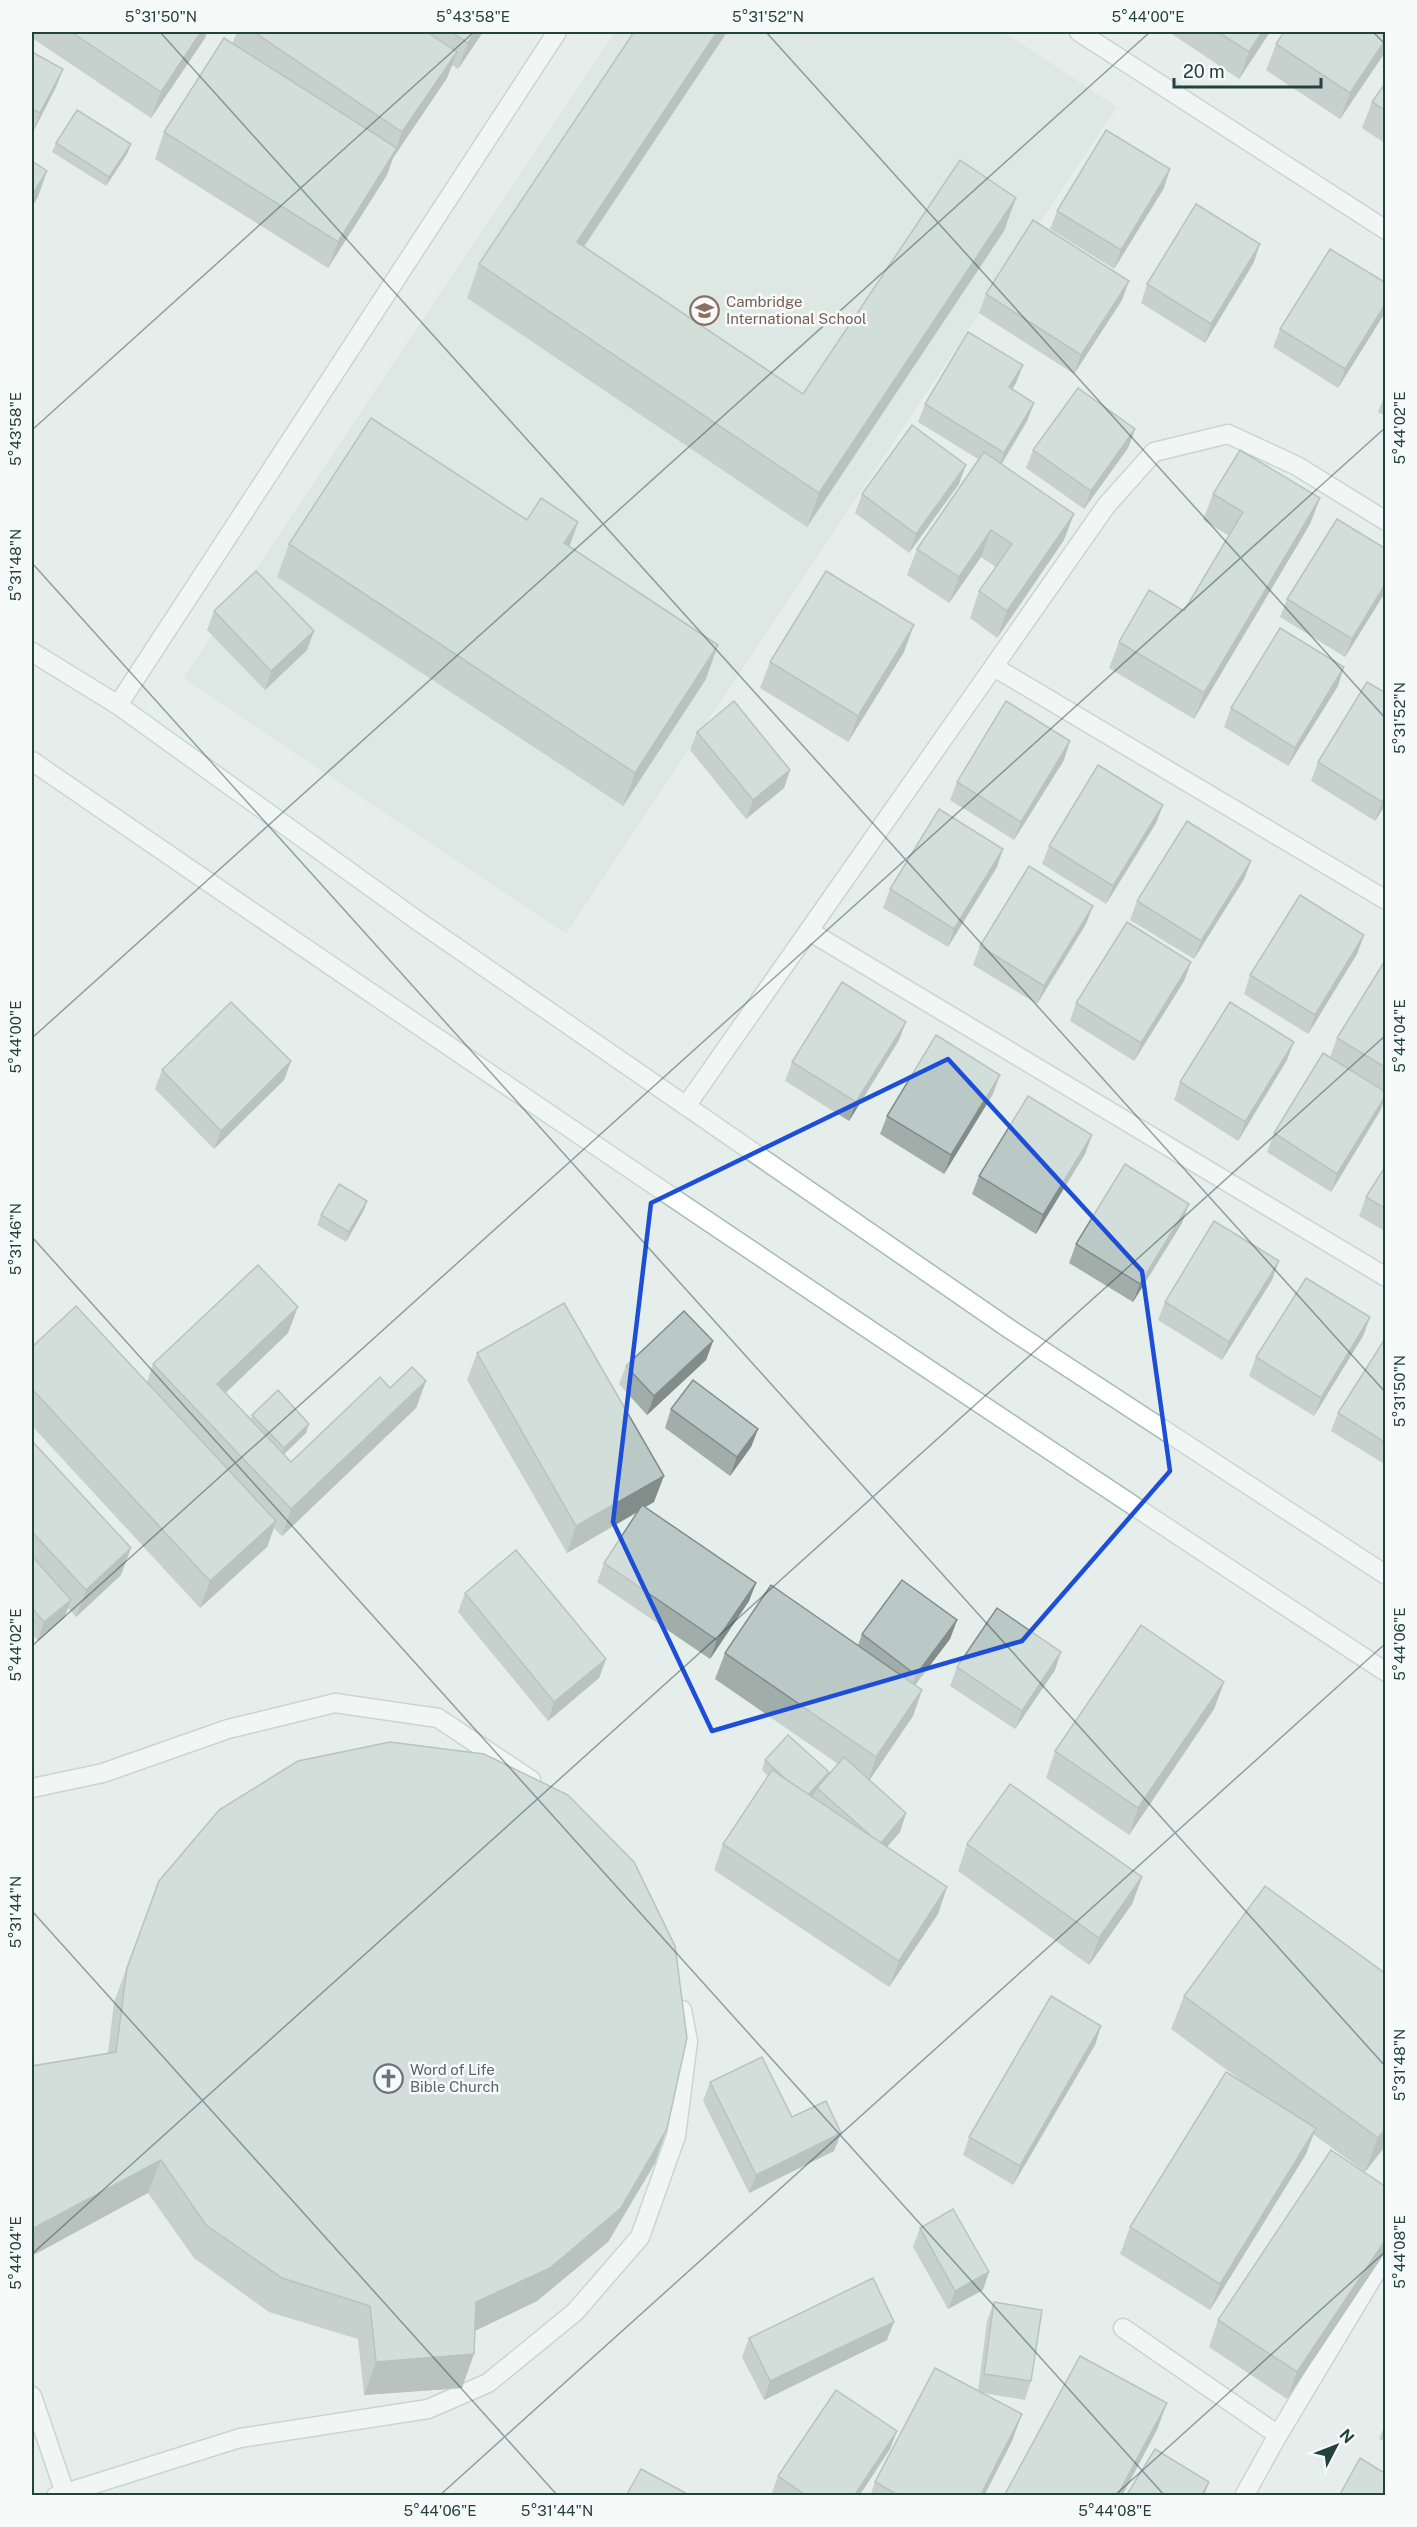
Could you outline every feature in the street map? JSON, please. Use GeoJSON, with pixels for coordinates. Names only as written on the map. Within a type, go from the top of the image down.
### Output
{"type":"FeatureCollection","features":[{"type":"Feature","properties":{"kind":"street"},"geometry":{"type":"LineString","coordinates":[[118,705],[557,32]]}},
{"type":"Feature","properties":{"kind":"street"},"geometry":{"type":"LineString","coordinates":[[1080,32],[1386,230]]}},
{"type":"Feature","properties":{"kind":"street"},"geometry":{"type":"LineString","coordinates":[[686,1106],[1106,506],[1154,452],[1228,434],[1297,466],[1386,521]]}},
{"type":"Feature","properties":{"kind":"street"},"geometry":{"type":"LineString","coordinates":[[32,652],[118,705],[418,921],[1011,1330],[1386,1575]]}},
{"type":"Feature","properties":{"kind":"street"},"geometry":{"type":"LineString","coordinates":[[994,667],[1386,900]]}},
{"type":"Feature","properties":{"kind":"street"},"geometry":{"type":"LineString","coordinates":[[32,761],[368,992],[1078,1471],[1386,1672]]}},
{"type":"Feature","properties":{"kind":"street"},"geometry":{"type":"LineString","coordinates":[[808,931],[1386,1277]]}},
{"type":"Feature","properties":{"kind":"street"},"geometry":{"type":"LineString","coordinates":[[32,1788],[103,1773],[228,1729],[335,1703],[438,1718],[534,1782],[542,1790]]}},
{"type":"Feature","properties":{"kind":"street"},"geometry":{"type":"LineString","coordinates":[[32,2396],[60,2494],[240,2438],[428,2409],[488,2383],[575,2312],[640,2237],[676,2136],[688,2042],[678,1988]]}},
{"type":"Feature","properties":{"kind":"street"},"geometry":{"type":"LineString","coordinates":[[1244,2496],[1386,2255]]}},
{"type":"Feature","properties":{"kind":"street"},"geometry":{"type":"LineString","coordinates":[[1123,2328],[1278,2435]]}},
{"type":"Feature","properties":{"kind":"highlighted area"},"geometry":{"type":"Polygon","coordinates":[[[948,1059],[1142,1271],[1170,1471],[1022,1641],[712,1731],[613,1522],[651,1203],[948,1059]]]}},
{"type":"Feature","properties":{"kind":"shaded area","name":"Cambridge International School"},"geometry":{"type":"Polygon","coordinates":[[[615,32],[1004,32],[1117,107],[566,934],[183,678],[615,32]]]}},
{"type":"Feature","properties":{"kind":"building"},"geometry":{"type":"Polygon","coordinates":[[[71,32],[201,32],[161,92],[71,32]]]}},
{"type":"Feature","properties":{"kind":"building"},"geometry":{"type":"Polygon","coordinates":[[[254,32],[427,32],[457,52],[402,132],[254,32]]]}},
{"type":"Feature","properties":{"kind":"building"},"geometry":{"type":"Polygon","coordinates":[[[451,32],[475,32],[468,43],[451,32]]]}},
{"type":"Feature","properties":{"kind":"building"},"geometry":{"type":"Polygon","coordinates":[[[634,32],[717,32],[577,242],[803,394],[960,160],[1016,198],[819,493],[479,264],[634,32]]]}},
{"type":"Feature","properties":{"kind":"building"},"geometry":{"type":"Polygon","coordinates":[[[1218,32],[1262,32],[1249,52],[1218,32]]]}},
{"type":"Feature","properties":{"kind":"building"},"geometry":{"type":"Polygon","coordinates":[[[1284,32],[1386,32],[1386,39],[1350,93],[1276,44],[1284,32]]]}},
{"type":"Feature","properties":{"kind":"building"},"geometry":{"type":"Polygon","coordinates":[[[224,38],[397,148],[338,242],[164,132],[224,38]]]}},
{"type":"Feature","properties":{"kind":"building"},"geometry":{"type":"Polygon","coordinates":[[[32,52],[63,69],[40,113],[32,109],[32,52]]]}},
{"type":"Feature","properties":{"kind":"building"},"geometry":{"type":"Polygon","coordinates":[[[1386,82],[1386,111],[1372,102],[1386,82]]]}},
{"type":"Feature","properties":{"kind":"building"},"geometry":{"type":"Polygon","coordinates":[[[77,110],[131,144],[109,177],[56,143],[77,110]]]}},
{"type":"Feature","properties":{"kind":"building"},"geometry":{"type":"Polygon","coordinates":[[[1106,130],[1170,169],[1121,250],[1057,211],[1106,130]]]}},
{"type":"Feature","properties":{"kind":"building"},"geometry":{"type":"Polygon","coordinates":[[[32,161],[47,171],[32,195],[32,161]]]}},
{"type":"Feature","properties":{"kind":"building"},"geometry":{"type":"Polygon","coordinates":[[[1196,204],[1260,244],[1211,324],[1147,284],[1196,204]]]}},
{"type":"Feature","properties":{"kind":"building"},"geometry":{"type":"Polygon","coordinates":[[[1033,220],[1129,281],[1081,355],[986,294],[1033,220]]]}},
{"type":"Feature","properties":{"kind":"building"},"geometry":{"type":"Polygon","coordinates":[[[1330,249],[1386,283],[1386,303],[1345,369],[1280,329],[1330,249]]]}},
{"type":"Feature","properties":{"kind":"building"},"geometry":{"type":"Polygon","coordinates":[[[968,332],[1023,365],[1009,387],[1034,403],[1004,453],[925,404],[968,332]]]}},
{"type":"Feature","properties":{"kind":"building"},"geometry":{"type":"Polygon","coordinates":[[[1078,388],[1135,429],[1091,491],[1033,450],[1078,388]]]}},
{"type":"Feature","properties":{"kind":"building"},"geometry":{"type":"Polygon","coordinates":[[[371,418],[527,520],[541,498],[578,522],[564,543],[718,645],[635,773],[289,544],[371,418]]]}},
{"type":"Feature","properties":{"kind":"building"},"geometry":{"type":"Polygon","coordinates":[[[912,425],[966,465],[916,534],[862,494],[912,425]]]}},
{"type":"Feature","properties":{"kind":"building"},"geometry":{"type":"Polygon","coordinates":[[[1240,450],[1320,498],[1204,693],[1119,642],[1149,590],[1184,611],[1243,512],[1213,494],[1240,450]]]}},
{"type":"Feature","properties":{"kind":"building"},"geometry":{"type":"Polygon","coordinates":[[[984,452],[1074,514],[1007,611],[979,591],[1012,544],[991,530],[959,577],[917,549],[984,452]]]}},
{"type":"Feature","properties":{"kind":"building"},"geometry":{"type":"Polygon","coordinates":[[[1337,519],[1386,549],[1386,583],[1352,639],[1287,599],[1337,519]]]}},
{"type":"Feature","properties":{"kind":"building"},"geometry":{"type":"Polygon","coordinates":[[[256,571],[314,631],[271,671],[214,611],[256,571]]]}},
{"type":"Feature","properties":{"kind":"building"},"geometry":{"type":"Polygon","coordinates":[[[826,571],[914,625],[858,716],[770,662],[826,571]]]}},
{"type":"Feature","properties":{"kind":"building"},"geometry":{"type":"Polygon","coordinates":[[[1280,628],[1344,667],[1295,748],[1231,708],[1280,628]]]}},
{"type":"Feature","properties":{"kind":"building"},"geometry":{"type":"Polygon","coordinates":[[[1367,682],[1386,693],[1386,796],[1382,802],[1318,762],[1367,682]]]}},
{"type":"Feature","properties":{"kind":"building"},"geometry":{"type":"Polygon","coordinates":[[[734,701],[790,770],[753,800],[697,732],[734,701]]]}},
{"type":"Feature","properties":{"kind":"building"},"geometry":{"type":"Polygon","coordinates":[[[1006,701],[1070,741],[1021,822],[957,782],[1006,701]]]}},
{"type":"Feature","properties":{"kind":"building"},"geometry":{"type":"Polygon","coordinates":[[[1098,765],[1163,805],[1113,886],[1049,846],[1098,765]]]}},
{"type":"Feature","properties":{"kind":"building"},"geometry":{"type":"Polygon","coordinates":[[[939,809],[1003,849],[954,929],[890,889],[939,809]]]}},
{"type":"Feature","properties":{"kind":"building"},"geometry":{"type":"Polygon","coordinates":[[[1187,821],[1251,861],[1201,941],[1137,901],[1187,821]]]}},
{"type":"Feature","properties":{"kind":"building"},"geometry":{"type":"Polygon","coordinates":[[[1029,866],[1093,906],[1044,986],[980,946],[1029,866]]]}},
{"type":"Feature","properties":{"kind":"building"},"geometry":{"type":"Polygon","coordinates":[[[1300,895],[1364,935],[1315,1015],[1250,975],[1300,895]]]}},
{"type":"Feature","properties":{"kind":"building"},"geometry":{"type":"Polygon","coordinates":[[[1127,922],[1191,962],[1141,1043],[1076,1003],[1127,922]]]}},
{"type":"Feature","properties":{"kind":"building"},"geometry":{"type":"Polygon","coordinates":[[[1386,959],[1386,1068],[1337,1038],[1386,959]]]}},
{"type":"Feature","properties":{"kind":"building"},"geometry":{"type":"Polygon","coordinates":[[[842,982],[906,1022],[856,1102],[792,1062],[842,982]]]}},
{"type":"Feature","properties":{"kind":"building"},"geometry":{"type":"Polygon","coordinates":[[[231,1002],[291,1061],[221,1131],[162,1070],[231,1002]]]}},
{"type":"Feature","properties":{"kind":"building"},"geometry":{"type":"Polygon","coordinates":[[[1230,1002],[1294,1042],[1245,1122],[1180,1082],[1230,1002]]]}},
{"type":"Feature","properties":{"kind":"building"},"geometry":{"type":"Polygon","coordinates":[[[936,1035],[1000,1075],[951,1155],[887,1116],[936,1035]]]}},
{"type":"Feature","properties":{"kind":"building"},"geometry":{"type":"Polygon","coordinates":[[[1323,1053],[1386,1092],[1337,1174],[1274,1133],[1323,1053]]]}},
{"type":"Feature","properties":{"kind":"building"},"geometry":{"type":"Polygon","coordinates":[[[1028,1096],[1092,1135],[1043,1215],[979,1176],[1028,1096]]]}},
{"type":"Feature","properties":{"kind":"building"},"geometry":{"type":"Polygon","coordinates":[[[1125,1164],[1189,1204],[1140,1284],[1076,1244],[1125,1164]]]}},
{"type":"Feature","properties":{"kind":"building"},"geometry":{"type":"Polygon","coordinates":[[[1386,1165],[1386,1209],[1366,1197],[1386,1165]]]}},
{"type":"Feature","properties":{"kind":"building"},"geometry":{"type":"Polygon","coordinates":[[[339,1184],[367,1201],[349,1232],[321,1215],[339,1184]]]}},
{"type":"Feature","properties":{"kind":"building"},"geometry":{"type":"Polygon","coordinates":[[[1214,1221],[1279,1261],[1229,1342],[1165,1302],[1214,1221]]]}},
{"type":"Feature","properties":{"kind":"building"},"geometry":{"type":"Polygon","coordinates":[[[258,1265],[298,1307],[217,1384],[291,1462],[380,1377],[390,1388],[412,1367],[426,1381],[291,1509],[153,1364],[258,1265]]]}},
{"type":"Feature","properties":{"kind":"building"},"geometry":{"type":"Polygon","coordinates":[[[1306,1278],[1370,1317],[1321,1398],[1256,1357],[1306,1278]]]}},
{"type":"Feature","properties":{"kind":"building"},"geometry":{"type":"Polygon","coordinates":[[[564,1303],[664,1476],[576,1526],[477,1353],[564,1303]]]}},
{"type":"Feature","properties":{"kind":"building"},"geometry":{"type":"Polygon","coordinates":[[[76,1306],[276,1521],[210,1581],[32,1389],[32,1347],[76,1306]]]}},
{"type":"Feature","properties":{"kind":"building"},"geometry":{"type":"Polygon","coordinates":[[[684,1311],[713,1341],[654,1396],[626,1366],[684,1311]]]}},
{"type":"Feature","properties":{"kind":"building"},"geometry":{"type":"Polygon","coordinates":[[[1386,1337],[1386,1443],[1338,1413],[1386,1337]]]}},
{"type":"Feature","properties":{"kind":"building"},"geometry":{"type":"Polygon","coordinates":[[[693,1380],[758,1429],[737,1457],[671,1409],[693,1380]]]}},
{"type":"Feature","properties":{"kind":"building"},"geometry":{"type":"Polygon","coordinates":[[[278,1390],[309,1424],[284,1448],[252,1415],[278,1390]]]}},
{"type":"Feature","properties":{"kind":"building"},"geometry":{"type":"Polygon","coordinates":[[[32,1441],[131,1548],[86,1590],[32,1532],[32,1441]]]}},
{"type":"Feature","properties":{"kind":"building"},"geometry":{"type":"Polygon","coordinates":[[[642,1505],[756,1583],[717,1640],[604,1563],[642,1505]]]}},
{"type":"Feature","properties":{"kind":"building"},"geometry":{"type":"Polygon","coordinates":[[[516,1550],[606,1659],[554,1702],[465,1593],[516,1550]]]}},
{"type":"Feature","properties":{"kind":"building"},"geometry":{"type":"Polygon","coordinates":[[[32,1556],[71,1600],[44,1622],[32,1608],[32,1556]]]}},
{"type":"Feature","properties":{"kind":"building"},"geometry":{"type":"Polygon","coordinates":[[[902,1580],[957,1620],[916,1675],[862,1634],[902,1580]]]}},
{"type":"Feature","properties":{"kind":"building"},"geometry":{"type":"Polygon","coordinates":[[[771,1585],[922,1690],[876,1757],[725,1653],[771,1585]]]}},
{"type":"Feature","properties":{"kind":"building"},"geometry":{"type":"Polygon","coordinates":[[[997,1608],[1061,1652],[1022,1711],[957,1667],[997,1608]]]}},
{"type":"Feature","properties":{"kind":"building"},"geometry":{"type":"Polygon","coordinates":[[[1141,1625],[1224,1682],[1138,1808],[1055,1751],[1141,1625]]]}},
{"type":"Feature","properties":{"kind":"building"},"geometry":{"type":"Polygon","coordinates":[[[788,1735],[829,1772],[808,1795],[789,1782],[765,1760],[788,1735]]]}},
{"type":"Feature","properties":{"kind":"building","name":"Word of Life Bible Church"},"geometry":{"type":"Polygon","coordinates":[[[390,1742],[484,1754],[568,1795],[634,1862],[675,1946],[687,2038],[667,2129],[621,2208],[550,2268],[476,2302],[474,2354],[376,2362],[370,2306],[282,2278],[206,2225],[161,2160],[32,2229],[32,2066],[116,2052],[127,1968],[159,1881],[219,1810],[298,1761],[390,1742]]]}},
{"type":"Feature","properties":{"kind":"building"},"geometry":{"type":"Polygon","coordinates":[[[844,1757],[906,1813],[881,1843],[817,1788],[844,1757]]]}},
{"type":"Feature","properties":{"kind":"building"},"geometry":{"type":"Polygon","coordinates":[[[772,1770],[947,1887],[899,1961],[723,1844],[772,1770]]]}},
{"type":"Feature","properties":{"kind":"building"},"geometry":{"type":"Polygon","coordinates":[[[1010,1784],[1142,1877],[1099,1938],[967,1844],[1010,1784]]]}},
{"type":"Feature","properties":{"kind":"building"},"geometry":{"type":"Polygon","coordinates":[[[1265,1886],[1386,1974],[1386,2128],[1378,2138],[1184,1996],[1265,1886]]]}},
{"type":"Feature","properties":{"kind":"building"},"geometry":{"type":"Polygon","coordinates":[[[1051,1996],[1101,2026],[1020,2166],[969,2137],[1051,1996]]]}},
{"type":"Feature","properties":{"kind":"building"},"geometry":{"type":"Polygon","coordinates":[[[762,2057],[792,2117],[826,2101],[841,2133],[756,2175],[710,2082],[762,2057]]]}},
{"type":"Feature","properties":{"kind":"building"},"geometry":{"type":"Polygon","coordinates":[[[1226,2072],[1316,2128],[1220,2284],[1130,2227],[1226,2072]]]}},
{"type":"Feature","properties":{"kind":"building"},"geometry":{"type":"Polygon","coordinates":[[[1331,2150],[1386,2187],[1386,2239],[1297,2372],[1218,2320],[1331,2150]]]}},
{"type":"Feature","properties":{"kind":"building"},"geometry":{"type":"Polygon","coordinates":[[[953,2209],[989,2272],[955,2291],[920,2228],[953,2209]]]}},
{"type":"Feature","properties":{"kind":"building"},"geometry":{"type":"Polygon","coordinates":[[[873,2278],[894,2322],[770,2381],[749,2338],[873,2278]]]}},
{"type":"Feature","properties":{"kind":"building"},"geometry":{"type":"Polygon","coordinates":[[[994,2302],[1042,2310],[1031,2381],[984,2374],[994,2302]]]}},
{"type":"Feature","properties":{"kind":"building"},"geometry":{"type":"Polygon","coordinates":[[[1080,2356],[1167,2403],[1117,2496],[1004,2496],[1080,2356]]]}},
{"type":"Feature","properties":{"kind":"building"},"geometry":{"type":"Polygon","coordinates":[[[935,2368],[1022,2414],[980,2496],[900,2496],[875,2482],[935,2368]]]}},
{"type":"Feature","properties":{"kind":"building"},"geometry":{"type":"Polygon","coordinates":[[[836,2390],[897,2431],[854,2496],[807,2496],[778,2476],[836,2390]]]}},
{"type":"Feature","properties":{"kind":"building"},"geometry":{"type":"Polygon","coordinates":[[[1155,2449],[1209,2482],[1201,2496],[1126,2496],[1155,2449]]]}},
{"type":"Feature","properties":{"kind":"building"},"geometry":{"type":"Polygon","coordinates":[[[1360,2458],[1386,2474],[1386,2496],[1339,2496],[1360,2458]]]}},
{"type":"Feature","properties":{"kind":"building"},"geometry":{"type":"Polygon","coordinates":[[[641,2469],[691,2496],[626,2496],[641,2469]]]}},
{"type":"Feature","properties":{"kind":"place","name":"Cambridge International School"},"geometry":{"type":"Point","coordinates":[705,311]}},
{"type":"Feature","properties":{"kind":"place","name":"Word of Life Bible Church"},"geometry":{"type":"Point","coordinates":[389,2079]}}]}
